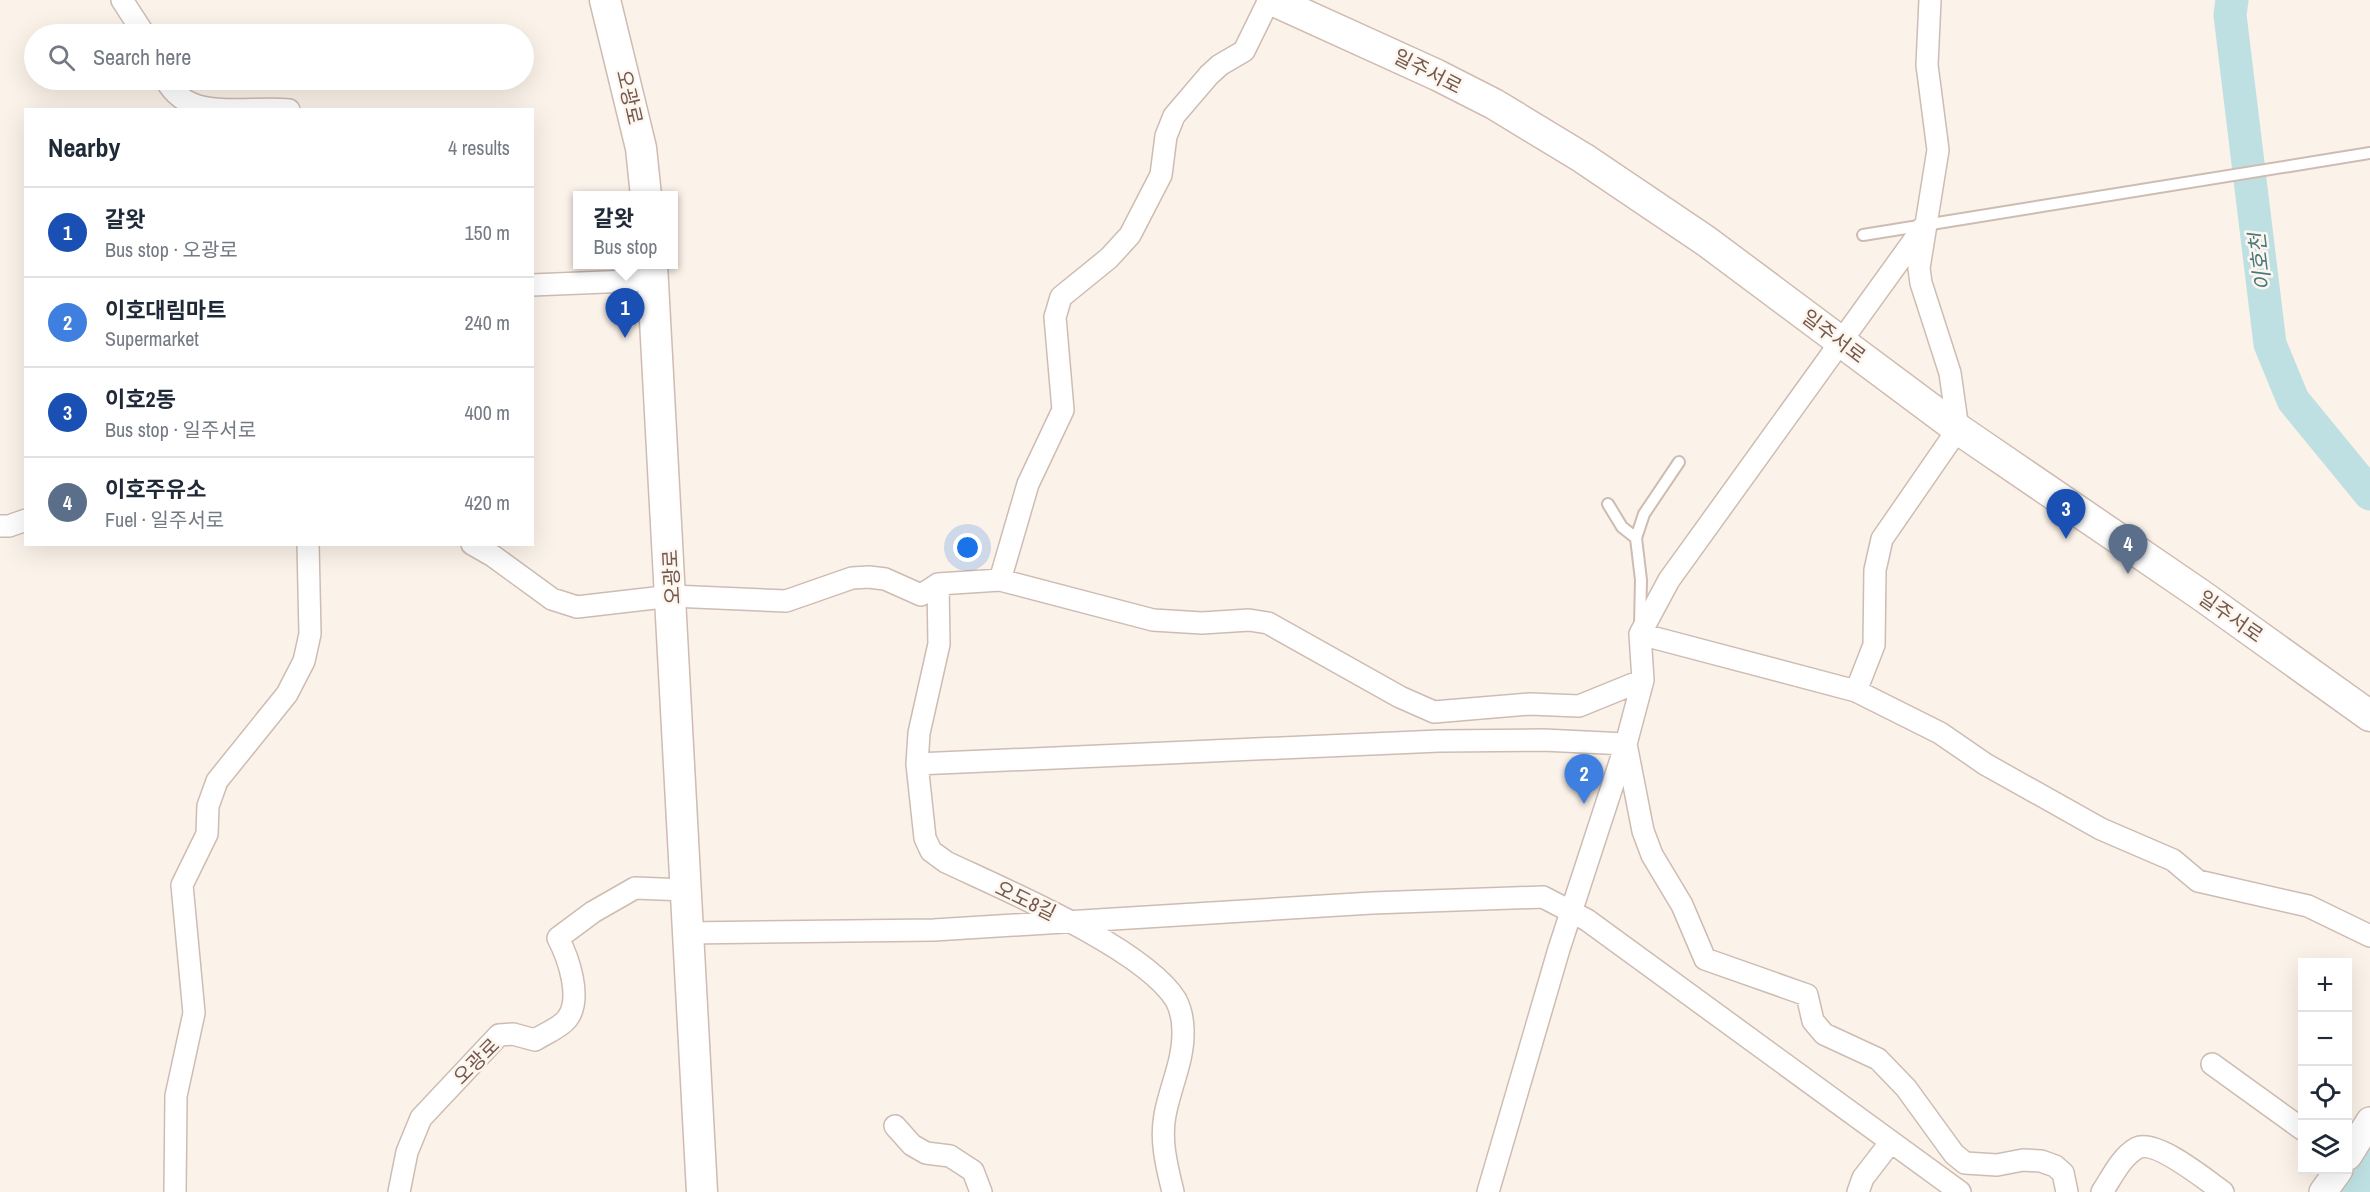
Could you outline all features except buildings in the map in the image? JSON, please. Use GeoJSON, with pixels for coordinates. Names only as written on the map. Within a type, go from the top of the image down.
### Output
{"type":"FeatureCollection","features":[{"type":"Feature","properties":{"kind":"main road","name":"오광로"},"geometry":{"type":"LineString","coordinates":[[605,0],[641,148],[646,191]]}},
{"type":"Feature","properties":{"kind":"main road","name":"일주서로"},"geometry":{"type":"LineString","coordinates":[[1270,0],[1380,46],[1540,131],[1706,240],[1958,429],[2201,595],[2370,716]]}},
{"type":"Feature","properties":{"kind":"main road","name":"오광로"},"geometry":{"type":"LineString","coordinates":[[653,272],[702,1192]]}},
{"type":"Feature","properties":{"kind":"street"},"geometry":{"type":"LineString","coordinates":[[122,0],[138,24]]}},
{"type":"Feature","properties":{"kind":"street"},"geometry":{"type":"LineString","coordinates":[[1000,580],[1028,484],[1063,410],[1064,397],[1055,317],[1061,297],[1109,258],[1130,235],[1161,175],[1166,136],[1174,116],[1209,75],[1244,51],[1270,0]]}},
{"type":"Feature","properties":{"kind":"street"},"geometry":{"type":"LineString","coordinates":[[1856,691],[1874,645],[1875,570],[1882,539],[1958,429],[1950,374],[1921,283],[1920,252],[1938,150],[1928,65],[1930,0]]}},
{"type":"Feature","properties":{"kind":"street"},"geometry":{"type":"LineString","coordinates":[[176,90],[187,101],[207,108]]}},
{"type":"Feature","properties":{"kind":"street"},"geometry":{"type":"LineString","coordinates":[[1488,1192],[1571,912],[1626,744],[1643,680],[1640,634],[1669,580],[1925,225]]}},
{"type":"Feature","properties":{"kind":"street"},"geometry":{"type":"LineString","coordinates":[[534,285],[653,272]]}},
{"type":"Feature","properties":{"kind":"street"},"geometry":{"type":"LineString","coordinates":[[0,525],[9,526],[24,521]]}},
{"type":"Feature","properties":{"kind":"street"},"geometry":{"type":"LineString","coordinates":[[175,1192],[176,1096],[194,1013],[182,885],[207,834],[208,806],[217,781],[287,694],[304,661],[310,634],[308,546]]}},
{"type":"Feature","properties":{"kind":"street"},"geometry":{"type":"LineString","coordinates":[[476,546],[552,599],[577,607],[672,596],[786,601],[852,578],[885,579],[921,595],[938,584],[1000,580],[1153,620],[1202,623],[1249,620],[1268,623],[1400,697],[1434,712],[1530,704],[1579,706],[1643,680]]}},
{"type":"Feature","properties":{"kind":"street","name":"오도8길"},"geometry":{"type":"LineString","coordinates":[[938,584],[939,644],[919,733],[917,764],[925,838],[931,851],[946,862],[1066,920],[1113,947],[1157,979],[1175,999],[1182,1015],[1180,1061],[1165,1116],[1163,1143],[1173,1192]]}},
{"type":"Feature","properties":{"kind":"street"},"geometry":{"type":"LineString","coordinates":[[1640,634],[1856,691],[1940,733],[1985,764],[2101,828],[2173,860],[2198,881],[2308,906],[2370,936]]}},
{"type":"Feature","properties":{"kind":"street"},"geometry":{"type":"LineString","coordinates":[[917,764],[1439,741],[1543,740],[1626,744]]}},
{"type":"Feature","properties":{"kind":"street"},"geometry":{"type":"LineString","coordinates":[[1626,744],[1643,831],[1653,855],[1682,905],[1705,959],[1807,995],[1813,1021],[1824,1034],[1878,1059],[1906,1088],[1954,1154],[1965,1163],[1997,1165],[2023,1160],[2041,1161],[2055,1166],[2063,1173],[2067,1192]]}},
{"type":"Feature","properties":{"kind":"street","name":"오광로"},"geometry":{"type":"LineString","coordinates":[[399,1192],[407,1152],[421,1118],[499,1035],[513,1034],[535,1040],[567,1019],[573,1004],[573,982],[567,956],[558,938],[593,912],[635,888],[685,890]]}},
{"type":"Feature","properties":{"kind":"street"},"geometry":{"type":"LineString","coordinates":[[687,933],[934,930],[1066,920],[1372,903],[1543,897],[1571,912],[1954,1188],[1961,1160]]}},
{"type":"Feature","properties":{"kind":"street"},"geometry":{"type":"LineString","coordinates":[[2212,1064],[2298,1126]]}},
{"type":"Feature","properties":{"kind":"street"},"geometry":{"type":"LineString","coordinates":[[2352,1150],[2370,1121]]}},
{"type":"Feature","properties":{"kind":"street"},"geometry":{"type":"LineString","coordinates":[[895,1126],[912,1144],[926,1153],[950,1156],[973,1171],[981,1192]]}},
{"type":"Feature","properties":{"kind":"street"},"geometry":{"type":"LineString","coordinates":[[1858,1192],[1863,1178],[1890,1143]]}},
{"type":"Feature","properties":{"kind":"street"},"geometry":{"type":"LineString","coordinates":[[2102,1192],[2123,1159],[2139,1147],[2157,1147],[2223,1192]]}},
{"type":"Feature","properties":{"kind":"street"},"geometry":{"type":"LineString","coordinates":[[2323,1192],[2335,1174]]}},
{"type":"Feature","properties":{"kind":"lane"},"geometry":{"type":"LineString","coordinates":[[1863,235],[2370,153]]}},
{"type":"Feature","properties":{"kind":"lane"},"geometry":{"type":"LineString","coordinates":[[1640,634],[1641,580],[1635,538],[1644,514],[1679,462]]}},
{"type":"Feature","properties":{"kind":"lane"},"geometry":{"type":"LineString","coordinates":[[1608,504],[1622,527],[1635,538]]}},
{"type":"Feature","properties":{"kind":"waterway","name":"이호천"},"geometry":{"type":"LineString","coordinates":[[2232,0],[2230,15],[2270,344],[2293,400],[2370,494]]}},
{"type":"Feature","properties":{"kind":"waterway","name":"이호천"},"geometry":{"type":"LineString","coordinates":[[2352,1192],[2370,1160]]}},
{"type":"Feature","properties":{"kind":"place","name":"갈왓"},"geometry":{"type":"Point","coordinates":[625,338]}},
{"type":"Feature","properties":{"kind":"place","name":"이호2동"},"geometry":{"type":"Point","coordinates":[2066,539]}},
{"type":"Feature","properties":{"kind":"place","name":"이호주유소"},"geometry":{"type":"Point","coordinates":[2128,574]}},
{"type":"Feature","properties":{"kind":"place","name":"이호대림마트"},"geometry":{"type":"Point","coordinates":[1584,804]}}]}
